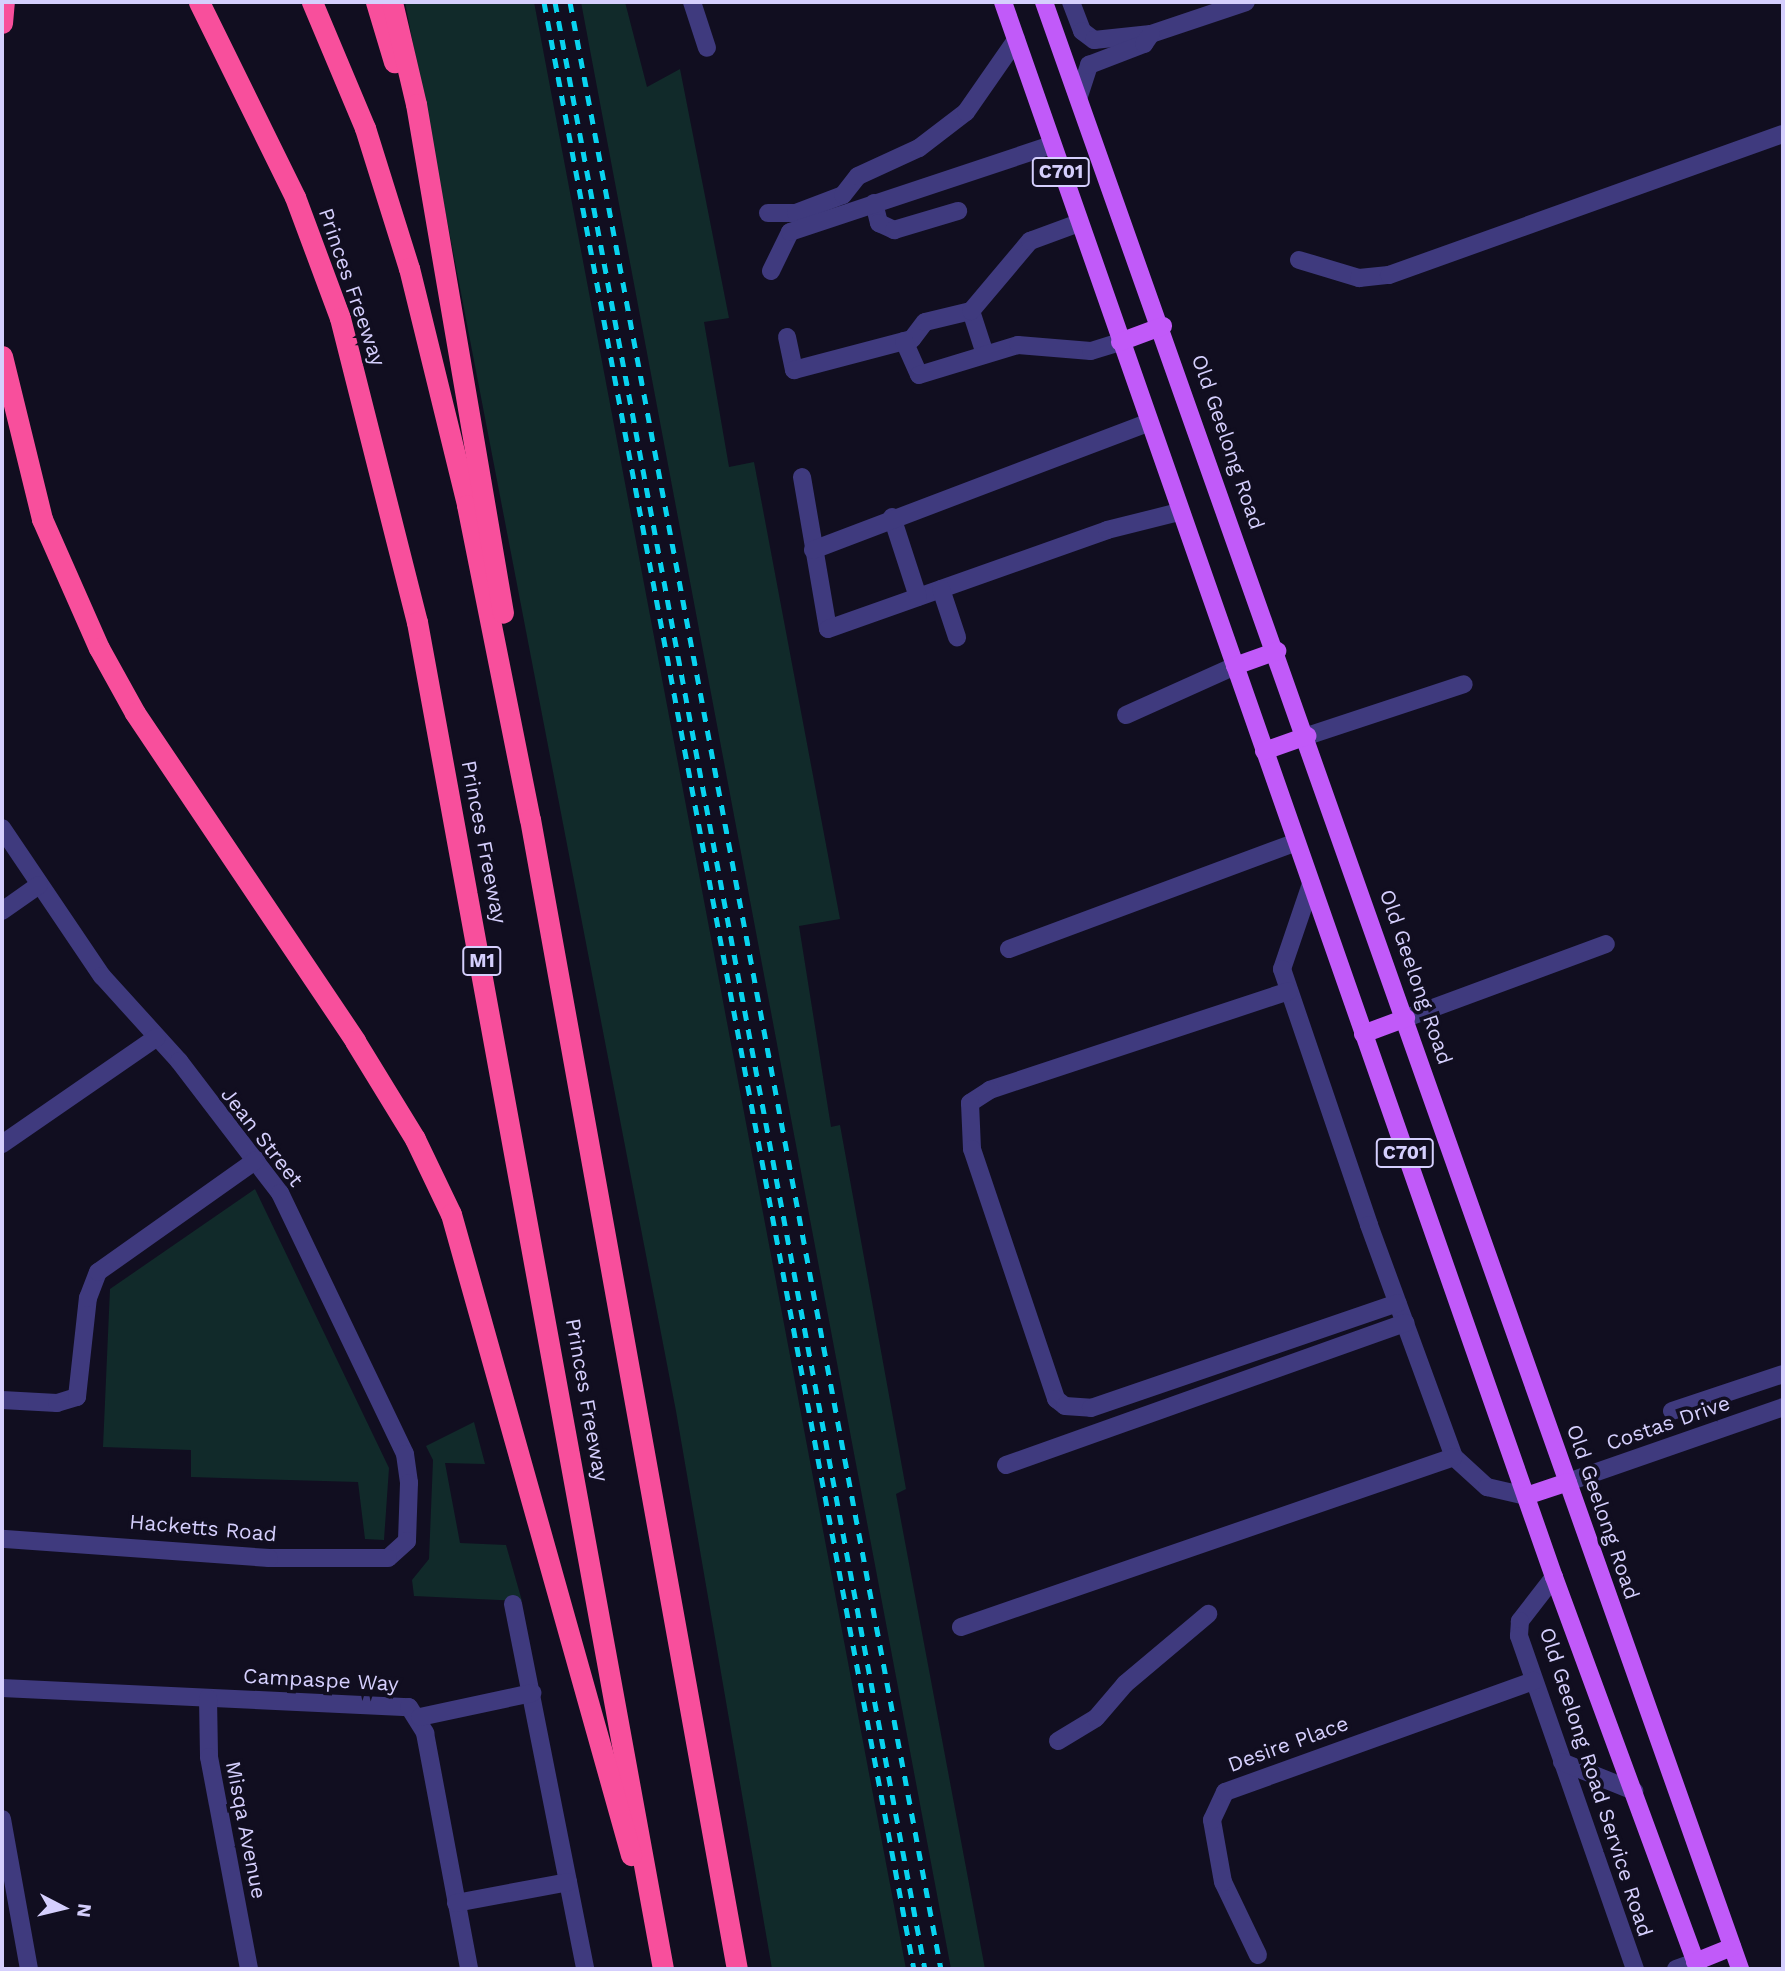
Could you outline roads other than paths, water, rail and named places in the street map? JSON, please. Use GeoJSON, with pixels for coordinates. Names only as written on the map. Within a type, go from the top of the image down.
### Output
{"type":"FeatureCollection","features":[{"type":"Feature","properties":{"kind":"highway"},"geometry":{"type":"LineString","coordinates":[[2,23],[4,2]]}},
{"type":"Feature","properties":{"kind":"highway","name":"Princes Freeway"},"geometry":{"type":"LineString","coordinates":[[199,2],[295,197],[340,318],[377,452],[417,622],[483,968],[661,1960]]}},
{"type":"Feature","properties":{"kind":"highway"},"geometry":{"type":"LineString","coordinates":[[312,2],[365,128],[409,268],[467,505],[530,819],[737,1969]]}},
{"type":"Feature","properties":{"kind":"highway"},"geometry":{"type":"LineString","coordinates":[[376,2],[423,158]]}},
{"type":"Feature","properties":{"kind":"highway"},"geometry":{"type":"LineString","coordinates":[[393,2],[482,474],[530,819]]}},
{"type":"Feature","properties":{"kind":"highway"},"geometry":{"type":"LineString","coordinates":[[2,356],[42,519],[99,648],[355,1041],[415,1139],[451,1214],[661,1960]]}},
{"type":"Feature","properties":{"kind":"main road","name":"C701"},"geometry":{"type":"LineString","coordinates":[[1003,2],[1147,423],[1235,666],[1554,1577],[1697,1965]]}},
{"type":"Feature","properties":{"kind":"main road","name":"Old Geelong Road"},"geometry":{"type":"LineString","coordinates":[[1044,2],[1163,326],[1740,1969]]}},
{"type":"Feature","properties":{"kind":"main road"},"geometry":{"type":"LineString","coordinates":[[1120,342],[1163,326]]}},
{"type":"Feature","properties":{"kind":"main road"},"geometry":{"type":"LineString","coordinates":[[1235,666],[1277,651]]}},
{"type":"Feature","properties":{"kind":"main road"},"geometry":{"type":"LineString","coordinates":[[1264,751],[1307,736]]}},
{"type":"Feature","properties":{"kind":"main road"},"geometry":{"type":"LineString","coordinates":[[1363,1034],[1406,1018]]}},
{"type":"Feature","properties":{"kind":"main road"},"geometry":{"type":"LineString","coordinates":[[1526,1496],[1568,1482]]}},
{"type":"Feature","properties":{"kind":"main road"},"geometry":{"type":"LineString","coordinates":[[1697,1965],[1732,1947]]}},
{"type":"Feature","properties":{"kind":"street"},"geometry":{"type":"LineString","coordinates":[[692,2],[707,48]]}},
{"type":"Feature","properties":{"kind":"street"},"geometry":{"type":"LineString","coordinates":[[1071,2],[1087,37],[1151,34],[1246,2]]}},
{"type":"Feature","properties":{"kind":"street"},"geometry":{"type":"LineString","coordinates":[[1079,96],[1089,65],[1144,44],[1151,34]]}},
{"type":"Feature","properties":{"kind":"street"},"geometry":{"type":"LineString","coordinates":[[768,213],[796,213],[842,195],[858,176],[919,148],[966,113],[1016,40]]}},
{"type":"Feature","properties":{"kind":"street"},"geometry":{"type":"LineString","coordinates":[[1299,260],[1360,278],[1389,275],[1783,134]]}},
{"type":"Feature","properties":{"kind":"street"},"geometry":{"type":"LineString","coordinates":[[771,271],[790,232],[1052,145]]}},
{"type":"Feature","properties":{"kind":"street"},"geometry":{"type":"LineString","coordinates":[[874,203],[879,223],[894,230],[958,211]]}},
{"type":"Feature","properties":{"kind":"street"},"geometry":{"type":"LineString","coordinates":[[787,337],[794,370],[904,341],[925,322],[971,311],[1030,241],[1079,223]]}},
{"type":"Feature","properties":{"kind":"street"},"geometry":{"type":"LineString","coordinates":[[971,311],[985,354]]}},
{"type":"Feature","properties":{"kind":"street"},"geometry":{"type":"LineString","coordinates":[[904,341],[919,375],[1018,345],[1091,351],[1120,342]]}},
{"type":"Feature","properties":{"kind":"street"},"geometry":{"type":"LineString","coordinates":[[813,550],[892,517],[1147,423]]}},
{"type":"Feature","properties":{"kind":"street"},"geometry":{"type":"LineString","coordinates":[[803,477],[828,629],[1107,530],[1179,512]]}},
{"type":"Feature","properties":{"kind":"street"},"geometry":{"type":"LineString","coordinates":[[892,517],[918,597]]}},
{"type":"Feature","properties":{"kind":"street"},"geometry":{"type":"LineString","coordinates":[[940,589],[957,637]]}},
{"type":"Feature","properties":{"kind":"street"},"geometry":{"type":"LineString","coordinates":[[1126,715],[1235,666]]}},
{"type":"Feature","properties":{"kind":"street"},"geometry":{"type":"LineString","coordinates":[[1307,736],[1464,684]]}},
{"type":"Feature","properties":{"kind":"street","name":"Jean Street"},"geometry":{"type":"LineString","coordinates":[[2,828],[115,993],[156,1037],[280,1193],[405,1454],[407,1541],[399,1554]]}},
{"type":"Feature","properties":{"kind":"street"},"geometry":{"type":"LineString","coordinates":[[1009,949],[1296,842]]}},
{"type":"Feature","properties":{"kind":"street"},"geometry":{"type":"LineString","coordinates":[[1311,884],[1284,954],[1289,991],[1397,1303],[1454,1457],[1487,1487],[1526,1496]]}},
{"type":"Feature","properties":{"kind":"street"},"geometry":{"type":"LineString","coordinates":[[2,911],[39,885]]}},
{"type":"Feature","properties":{"kind":"street"},"geometry":{"type":"LineString","coordinates":[[1406,1018],[1606,944]]}},
{"type":"Feature","properties":{"kind":"street"},"geometry":{"type":"LineString","coordinates":[[1289,991],[1041,1073],[970,1103],[972,1149],[1056,1399],[1065,1406],[1091,1408],[1397,1303]]}},
{"type":"Feature","properties":{"kind":"street"},"geometry":{"type":"LineString","coordinates":[[2,1144],[156,1037]]}},
{"type":"Feature","properties":{"kind":"street"},"geometry":{"type":"LineString","coordinates":[[2,1400],[57,1403],[78,1397],[88,1298],[98,1272],[256,1160]]}},
{"type":"Feature","properties":{"kind":"street"},"geometry":{"type":"LineString","coordinates":[[1006,1465],[1405,1323]]}},
{"type":"Feature","properties":{"kind":"street"},"geometry":{"type":"LineString","coordinates":[[1672,1411],[1783,1374]]}},
{"type":"Feature","properties":{"kind":"street","name":"Costas Drive"},"geometry":{"type":"LineString","coordinates":[[1568,1482],[1783,1407]]}},
{"type":"Feature","properties":{"kind":"street"},"geometry":{"type":"LineString","coordinates":[[961,1627],[1051,1599],[1454,1457]]}},
{"type":"Feature","properties":{"kind":"street","name":"Hacketts Road"},"geometry":{"type":"LineString","coordinates":[[2,1539],[269,1558],[399,1554]]}},
{"type":"Feature","properties":{"kind":"street","name":"Old Geelong Road Service Road"},"geometry":{"type":"LineString","coordinates":[[1554,1577],[1520,1622],[1534,1681],[1635,1969]]}},
{"type":"Feature","properties":{"kind":"street"},"geometry":{"type":"LineString","coordinates":[[513,1604],[585,1969]]}},
{"type":"Feature","properties":{"kind":"street"},"geometry":{"type":"LineString","coordinates":[[1058,1741],[1096,1718],[1125,1684],[1208,1614]]}},
{"type":"Feature","properties":{"kind":"street","name":"Desire Place"},"geometry":{"type":"LineString","coordinates":[[1258,1955],[1223,1882],[1212,1819],[1225,1792],[1534,1681]]}},
{"type":"Feature","properties":{"kind":"street","name":"Campaspe Way"},"geometry":{"type":"LineString","coordinates":[[2,1688],[400,1704],[420,1717],[469,1969]]}},
{"type":"Feature","properties":{"kind":"street"},"geometry":{"type":"LineString","coordinates":[[420,1717],[531,1693]]}},
{"type":"Feature","properties":{"kind":"street","name":"Misqa Avenue"},"geometry":{"type":"LineString","coordinates":[[208,1698],[209,1756],[249,1969]]}},
{"type":"Feature","properties":{"kind":"street"},"geometry":{"type":"LineString","coordinates":[[1562,1762],[1634,1791]]}},
{"type":"Feature","properties":{"kind":"street"},"geometry":{"type":"LineString","coordinates":[[2,1819],[29,1969]]}},
{"type":"Feature","properties":{"kind":"street"},"geometry":{"type":"LineString","coordinates":[[456,1903],[568,1882]]}},
{"type":"Feature","properties":{"kind":"street"},"geometry":{"type":"LineString","coordinates":[[1676,1969],[1697,1965]]}},
{"type":"Feature","properties":{"kind":"railway"},"geometry":{"type":"LineString","coordinates":[[544,2],[914,1969]]}},
{"type":"Feature","properties":{"kind":"railway"},"geometry":{"type":"LineString","coordinates":[[555,2],[925,1969]]}},
{"type":"Feature","properties":{"kind":"railway"},"geometry":{"type":"LineString","coordinates":[[570,2],[941,1969]]}}]}
